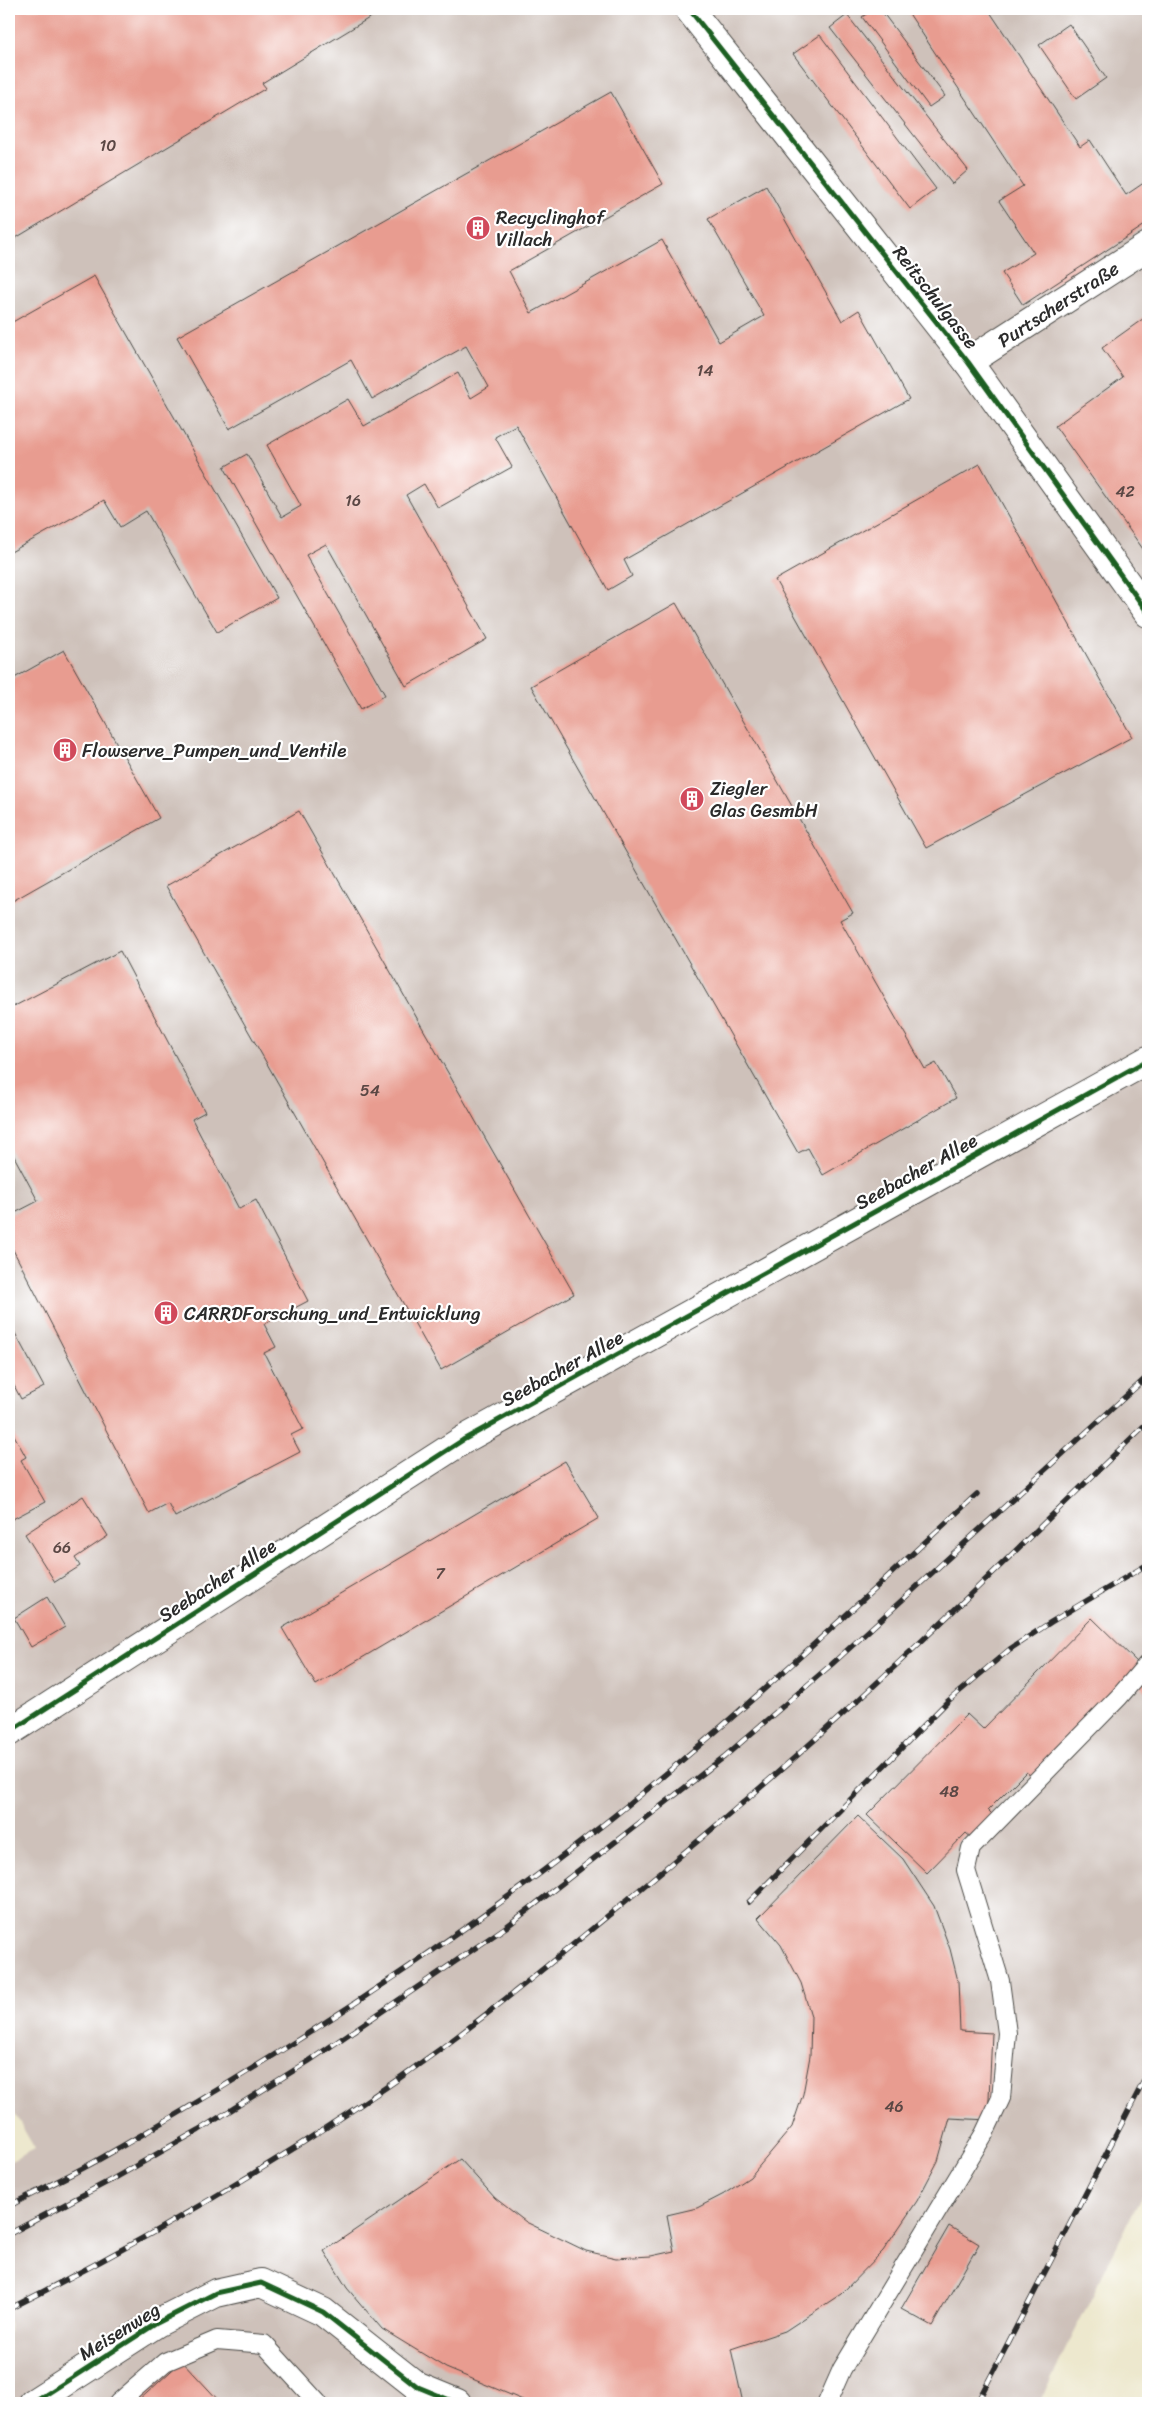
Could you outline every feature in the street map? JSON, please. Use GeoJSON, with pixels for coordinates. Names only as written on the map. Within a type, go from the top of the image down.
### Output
{"type":"FeatureCollection","features":[{"type":"Feature","properties":{"kind":"street","name":"Reitschulgasse"},"geometry":{"type":"LineString","coordinates":[[689,9],[968,362],[1148,612]]}},
{"type":"Feature","properties":{"kind":"street","name":"Purtscherstraße"},"geometry":{"type":"LineString","coordinates":[[968,362],[1148,246]]}},
{"type":"Feature","properties":{"kind":"street","name":"Seebacher Allee"},"geometry":{"type":"LineString","coordinates":[[9,1732],[463,1440],[1148,1060]]}},
{"type":"Feature","properties":{"kind":"street","name":"Meisenweg"},"geometry":{"type":"LineString","coordinates":[[33,2403],[157,2323],[216,2293],[260,2283],[323,2312],[418,2387],[457,2403]]}},
{"type":"Feature","properties":{"kind":"lane"},"geometry":{"type":"LineString","coordinates":[[827,2403],[842,2369],[984,2134],[1001,2098],[1006,2024],[1000,1981],[966,1870],[971,1848],[1119,1697],[1148,1663]]}},
{"type":"Feature","properties":{"kind":"lane"},"geometry":{"type":"LineString","coordinates":[[118,2403],[164,2362],[217,2340],[264,2344],[318,2403]]}},
{"type":"Feature","properties":{"kind":"shaded area"},"geometry":{"type":"Polygon","coordinates":[[[9,9],[1148,9],[1148,2183],[1039,2403],[9,2403],[9,2162],[35,2149],[9,2104],[9,9]]]}},
{"type":"Feature","properties":{"kind":"building"},"geometry":{"type":"Polygon","coordinates":[[[9,9],[384,9],[262,83],[266,88],[9,242],[9,9]]]}},
{"type":"Feature","properties":{"kind":"building"},"geometry":{"type":"Polygon","coordinates":[[[874,9],[880,9],[945,96],[929,107],[862,17],[874,9]]]}},
{"type":"Feature","properties":{"kind":"building"},"geometry":{"type":"Polygon","coordinates":[[[906,9],[988,9],[1080,147],[1090,140],[1126,195],[1148,180],[1148,223],[1023,305],[1002,273],[1034,253],[999,201],[1023,186],[906,9]]]}},
{"type":"Feature","properties":{"kind":"building"},"geometry":{"type":"Polygon","coordinates":[[[847,15],[968,170],[952,184],[830,28],[847,15]]]}},
{"type":"Feature","properties":{"kind":"building"},"geometry":{"type":"Polygon","coordinates":[[[1069,24],[1106,78],[1076,99],[1039,45],[1069,24]]]}},
{"type":"Feature","properties":{"kind":"building"},"geometry":{"type":"Polygon","coordinates":[[[820,35],[936,189],[910,209],[793,54],[820,35]]]}},
{"type":"Feature","properties":{"kind":"building"},"geometry":{"type":"Polygon","coordinates":[[[611,92],[663,184],[509,271],[531,313],[662,240],[719,342],[764,316],[708,219],[766,186],[842,321],[859,310],[909,399],[624,560],[632,576],[608,590],[516,425],[495,437],[512,467],[438,508],[424,484],[406,495],[487,639],[406,686],[326,544],[306,555],[385,695],[361,709],[224,467],[247,454],[282,517],[301,506],[267,445],[348,399],[364,426],[458,373],[471,398],[489,387],[466,346],[372,399],[351,360],[229,429],[177,337],[611,92]]]}},
{"type":"Feature","properties":{"kind":"building"},"geometry":{"type":"Polygon","coordinates":[[[94,276],[277,598],[217,632],[146,511],[120,527],[104,500],[9,553],[9,324],[94,276]]]}},
{"type":"Feature","properties":{"kind":"building"},"geometry":{"type":"Polygon","coordinates":[[[1147,316],[1148,556],[1055,426],[1123,377],[1102,348],[1147,316]]]}},
{"type":"Feature","properties":{"kind":"building"},"geometry":{"type":"Polygon","coordinates":[[[980,464],[1132,737],[926,848],[775,580],[980,464]]]}},
{"type":"Feature","properties":{"kind":"building","name":"Ziegler Glas GesmbH"},"geometry":{"type":"Polygon","coordinates":[[[676,603],[853,913],[840,920],[925,1069],[936,1063],[956,1098],[823,1175],[808,1148],[798,1153],[531,686],[676,603]]]}},
{"type":"Feature","properties":{"kind":"building","name":"Flowserve_Pumpen_und_Ventile"},"geometry":{"type":"Polygon","coordinates":[[[64,650],[159,818],[9,903],[9,681],[64,650]]]}},
{"type":"Feature","properties":{"kind":"building"},"geometry":{"type":"Polygon","coordinates":[[[299,811],[574,1294],[441,1370],[166,886],[299,811]]]}},
{"type":"Feature","properties":{"kind":"building","name":"CARRDForschung_und_Entwicklung"},"geometry":{"type":"Polygon","coordinates":[[[120,951],[205,1112],[192,1119],[239,1209],[256,1200],[308,1301],[264,1324],[276,1347],[264,1353],[303,1429],[291,1435],[300,1452],[175,1517],[168,1503],[149,1513],[9,1242],[9,1216],[38,1201],[9,1147],[9,1009],[120,951]]]}},
{"type":"Feature","properties":{"kind":"building"},"geometry":{"type":"Polygon","coordinates":[[[9,1322],[44,1387],[21,1399],[9,1376],[9,1322]]]}},
{"type":"Feature","properties":{"kind":"building"},"geometry":{"type":"Polygon","coordinates":[[[9,1426],[26,1457],[21,1460],[45,1502],[9,1521],[9,1426]]]}},
{"type":"Feature","properties":{"kind":"building"},"geometry":{"type":"Polygon","coordinates":[[[565,1461],[599,1518],[316,1685],[282,1628],[565,1461]]]}},
{"type":"Feature","properties":{"kind":"building"},"geometry":{"type":"Polygon","coordinates":[[[83,1496],[108,1536],[75,1558],[80,1566],[55,1582],[25,1534],[83,1496]]]}},
{"type":"Feature","properties":{"kind":"building"},"geometry":{"type":"Polygon","coordinates":[[[47,1597],[65,1627],[31,1647],[14,1618],[47,1597]]]}},
{"type":"Feature","properties":{"kind":"building"},"geometry":{"type":"Polygon","coordinates":[[[1092,1618],[1141,1666],[1032,1777],[1026,1772],[988,1810],[995,1817],[973,1839],[966,1833],[927,1873],[867,1815],[967,1714],[983,1729],[1092,1618]]]}},
{"type":"Feature","properties":{"kind":"building"},"geometry":{"type":"Polygon","coordinates":[[[1148,1672],[1148,1693],[1138,1683],[1148,1672]]]}},
{"type":"Feature","properties":{"kind":"building"},"geometry":{"type":"Polygon","coordinates":[[[858,1816],[903,1859],[934,1906],[950,1949],[958,1981],[960,2031],[992,2033],[988,2120],[950,2118],[938,2161],[917,2201],[883,2251],[841,2294],[785,2331],[731,2349],[743,2403],[530,2403],[446,2368],[382,2329],[347,2288],[324,2251],[460,2159],[495,2198],[526,2222],[586,2251],[616,2258],[651,2256],[674,2251],[667,2215],[697,2208],[724,2194],[750,2177],[792,2127],[803,2094],[810,2056],[811,2016],[801,1983],[781,1945],[758,1918],[858,1816]]]}},
{"type":"Feature","properties":{"kind":"building"},"geometry":{"type":"Polygon","coordinates":[[[949,2226],[979,2244],[932,2326],[901,2309],[949,2226]]]}},
{"type":"Feature","properties":{"kind":"building"},"geometry":{"type":"Polygon","coordinates":[[[182,2361],[221,2403],[136,2403],[182,2361]]]}},
{"type":"Feature","properties":{"kind":"railway"},"geometry":{"type":"LineString","coordinates":[[9,2234],[113,2179],[199,2130],[309,2061],[506,1927],[724,1757],[832,1664],[1148,1376]]}},
{"type":"Feature","properties":{"kind":"railway"},"geometry":{"type":"LineString","coordinates":[[9,2309],[120,2251],[283,2155],[388,2086],[483,2017],[686,1851],[811,1743],[957,1607],[1148,1422]]}},
{"type":"Feature","properties":{"kind":"railway"},"geometry":{"type":"LineString","coordinates":[[9,2206],[105,2156],[228,2084],[349,2007],[467,1927],[581,1842],[683,1759],[832,1628],[977,1494]]}},
{"type":"Feature","properties":{"kind":"railway"},"geometry":{"type":"LineString","coordinates":[[749,1902],[948,1701],[1010,1649],[1148,1564]]}},
{"type":"Feature","properties":{"kind":"railway"},"geometry":{"type":"LineString","coordinates":[[977,2403],[1148,2073]]}},
{"type":"Feature","properties":{"kind":"cycle path"},"geometry":{"type":"LineString","coordinates":[[689,9],[968,362],[1148,613]]}},
{"type":"Feature","properties":{"kind":"cycle path"},"geometry":{"type":"LineString","coordinates":[[9,1732],[463,1440],[1148,1060]]}},
{"type":"Feature","properties":{"kind":"cycle path"},"geometry":{"type":"LineString","coordinates":[[33,2403],[157,2323],[216,2293],[261,2283],[323,2312],[418,2387],[457,2403]]}},
{"type":"Feature","properties":{"kind":"place","name":"Recyclinghof Villach"},"geometry":{"type":"Point","coordinates":[478,228]}},
{"type":"Feature","properties":{"kind":"place","name":"Flowserve_Pumpen_und_Ventile"},"geometry":{"type":"Point","coordinates":[65,750]}},
{"type":"Feature","properties":{"kind":"place","name":"Ziegler Glas GesmbH"},"geometry":{"type":"Point","coordinates":[692,799]}},
{"type":"Feature","properties":{"kind":"place","name":"CARRDForschung_und_Entwicklung"},"geometry":{"type":"Point","coordinates":[166,1313]}}]}
